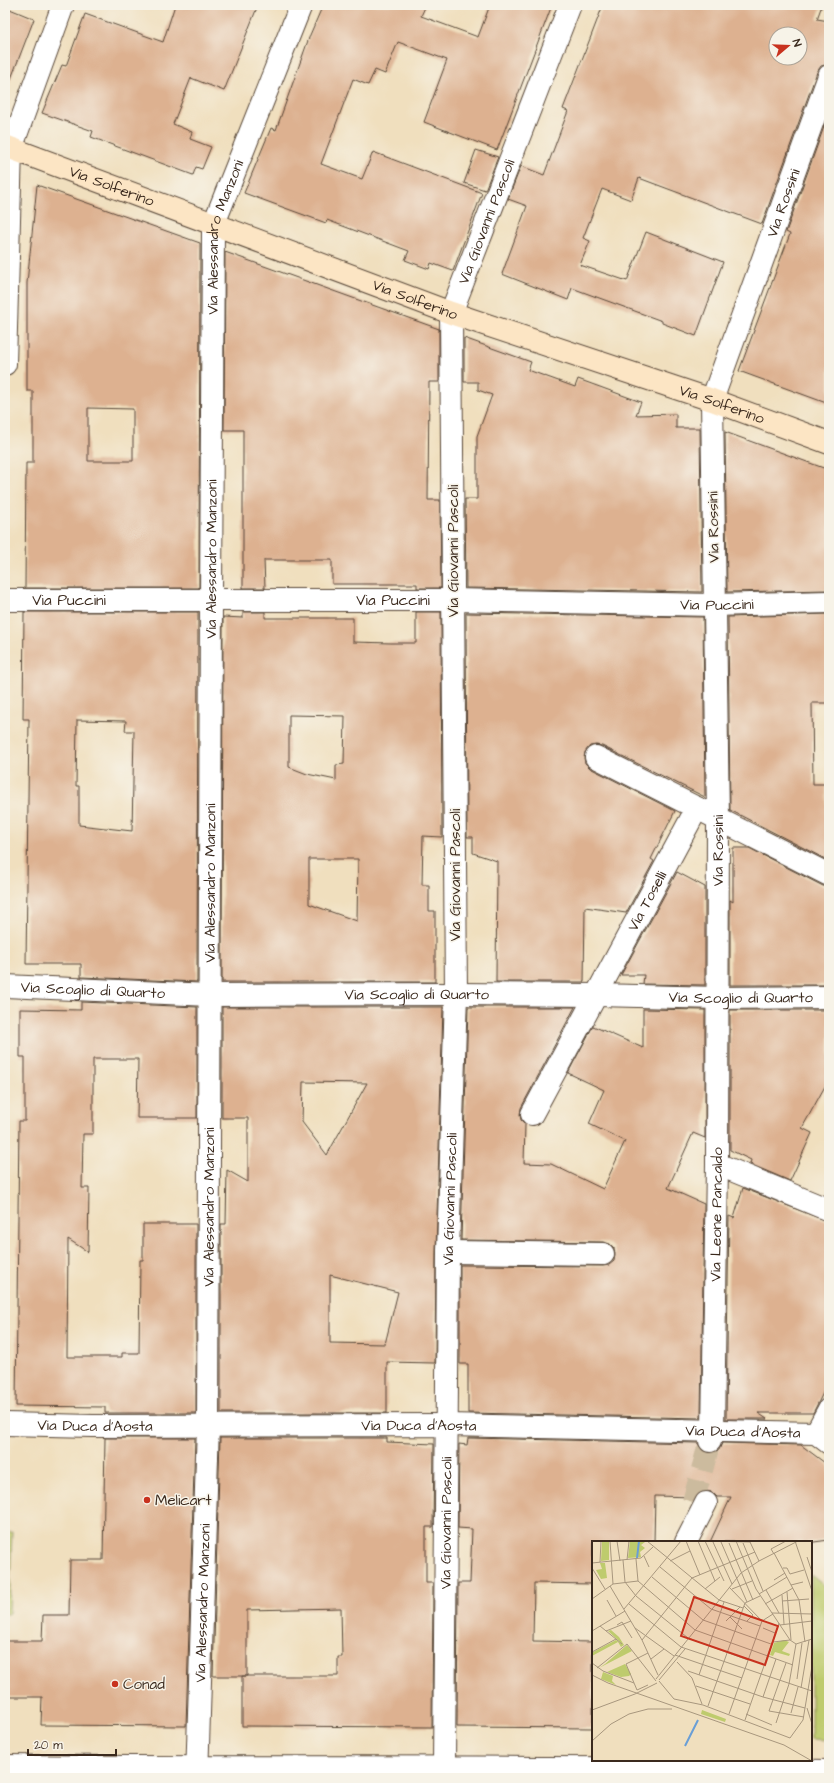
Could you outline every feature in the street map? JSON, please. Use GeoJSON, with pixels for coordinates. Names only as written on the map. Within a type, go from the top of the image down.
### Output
{"type":"FeatureCollection","features":[{"type":"Feature","properties":{"kind":"street"},"geometry":{"type":"LineString","coordinates":[[5,364],[8,147],[63,5]]}},
{"type":"Feature","properties":{"kind":"street","name":"Via Alessandro Manzoni"},"geometry":{"type":"LineString","coordinates":[[198,1773],[208,1425],[210,600],[214,226],[301,5]]}},
{"type":"Feature","properties":{"kind":"street","name":"Via Giovanni Pascoli"},"geometry":{"type":"LineString","coordinates":[[444,1768],[448,1425],[448,1252],[456,994],[451,313],[570,5]]}},
{"type":"Feature","properties":{"kind":"street","name":"Via Rossini"},"geometry":{"type":"LineString","coordinates":[[718,998],[718,818],[712,400],[829,76]]}},
{"type":"Feature","properties":{"kind":"street","name":"Via Solferino"},"geometry":{"type":"LineString","coordinates":[[8,147],[214,226],[451,313],[712,400],[829,443]]}},
{"type":"Feature","properties":{"kind":"street","name":"Via Puccini"},"geometry":{"type":"LineString","coordinates":[[5,600],[453,600],[714,605],[829,602]]}},
{"type":"Feature","properties":{"kind":"street"},"geometry":{"type":"LineString","coordinates":[[596,757],[829,875]]}},
{"type":"Feature","properties":{"kind":"street","name":"Via Toselli"},"geometry":{"type":"LineString","coordinates":[[532,1114],[697,808]]}},
{"type":"Feature","properties":{"kind":"street","name":"Via Scoglio di Quarto"},"geometry":{"type":"LineString","coordinates":[[5,986],[210,995],[596,994],[718,998],[829,997]]}},
{"type":"Feature","properties":{"kind":"street","name":"Via Leone Pancaldo"},"geometry":{"type":"LineString","coordinates":[[717,1437],[718,998]]}},
{"type":"Feature","properties":{"kind":"street"},"geometry":{"type":"LineString","coordinates":[[717,1164],[829,1210]]}},
{"type":"Feature","properties":{"kind":"street"},"geometry":{"type":"LineString","coordinates":[[448,1252],[603,1254]]}},
{"type":"Feature","properties":{"kind":"street"},"geometry":{"type":"LineString","coordinates":[[822,1438],[829,1409]]}},
{"type":"Feature","properties":{"kind":"street","name":"Via Duca d'Aosta"},"geometry":{"type":"LineString","coordinates":[[5,1424],[93,1426],[448,1425],[717,1437],[822,1438]]}},
{"type":"Feature","properties":{"kind":"street"},"geometry":{"type":"LineString","coordinates":[[686,1541],[699,1503]]}},
{"type":"Feature","properties":{"kind":"street"},"geometry":{"type":"LineString","coordinates":[[5,1766],[198,1773],[444,1768],[499,1773],[671,1764],[829,1771]]}},
{"type":"Feature","properties":{"kind":"green space"},"geometry":{"type":"Polygon","coordinates":[[[12,1532],[9,1614],[5,1614],[5,1533],[12,1532]]]}},
{"type":"Feature","properties":{"kind":"green space"},"geometry":{"type":"Polygon","coordinates":[[[812,1576],[829,1590],[829,1740],[812,1739],[812,1576]]]}},
{"type":"Feature","properties":{"kind":"building"},"geometry":{"type":"Polygon","coordinates":[[[175,5],[258,5],[224,91],[191,78],[173,124],[192,132],[190,139],[211,147],[202,169],[196,167],[193,175],[91,137],[93,131],[42,113],[62,65],[66,66],[85,14],[163,42],[175,5]]]}},
{"type":"Feature","properties":{"kind":"building"},"geometry":{"type":"Polygon","coordinates":[[[323,5],[426,5],[421,16],[478,37],[490,5],[552,5],[497,150],[424,122],[447,60],[398,42],[385,74],[375,70],[368,85],[353,79],[321,164],[362,179],[373,152],[482,193],[453,271],[431,263],[429,269],[405,260],[409,251],[327,220],[326,223],[244,193],[271,128],[276,130],[310,35],[323,5]]]}},
{"type":"Feature","properties":{"kind":"building"},"geometry":{"type":"Polygon","coordinates":[[[603,5],[822,5],[817,19],[829,21],[829,64],[821,66],[817,72],[762,224],[639,178],[631,200],[602,189],[583,238],[590,241],[580,265],[627,281],[646,232],[723,262],[696,336],[662,323],[662,321],[572,288],[568,300],[502,274],[527,206],[508,199],[521,166],[544,175],[568,111],[563,109],[603,5]]]}},
{"type":"Feature","properties":{"kind":"building"},"geometry":{"type":"Polygon","coordinates":[[[5,7],[34,19],[7,89],[5,88],[5,7]]]}},
{"type":"Feature","properties":{"kind":"building"},"geometry":{"type":"Polygon","coordinates":[[[829,113],[829,404],[739,371],[790,234],[786,232],[829,113]]]}},
{"type":"Feature","properties":{"kind":"building"},"geometry":{"type":"Polygon","coordinates":[[[476,150],[498,157],[485,190],[464,183],[476,150]]]}},
{"type":"Feature","properties":{"kind":"building"},"geometry":{"type":"Polygon","coordinates":[[[37,185],[200,243],[199,588],[25,588],[26,463],[33,463],[33,391],[27,391],[27,283],[37,185]],[[88,408],[88,461],[133,461],[133,409],[88,408]]]}},
{"type":"Feature","properties":{"kind":"building"},"geometry":{"type":"Polygon","coordinates":[[[225,252],[439,329],[439,382],[429,382],[428,500],[440,500],[441,588],[417,588],[417,584],[332,584],[332,560],[264,560],[265,588],[243,588],[243,430],[224,430],[225,252]]]}},
{"type":"Feature","properties":{"kind":"building"},"geometry":{"type":"Polygon","coordinates":[[[464,338],[531,362],[528,370],[575,387],[578,379],[641,402],[636,415],[676,414],[676,428],[700,428],[702,592],[466,588],[465,499],[477,499],[477,436],[492,395],[478,390],[478,382],[464,382],[464,338]]]}},
{"type":"Feature","properties":{"kind":"building"},"geometry":{"type":"Polygon","coordinates":[[[725,432],[829,470],[829,590],[727,592],[725,432]]]}},
{"type":"Feature","properties":{"kind":"building"},"geometry":{"type":"Polygon","coordinates":[[[24,612],[198,612],[197,982],[81,977],[81,964],[26,964],[29,719],[23,719],[24,612]],[[77,720],[76,786],[79,786],[79,825],[132,831],[134,731],[125,731],[126,721],[77,720]]]}},
{"type":"Feature","properties":{"kind":"building"},"geometry":{"type":"Polygon","coordinates":[[[243,612],[265,612],[265,618],[353,618],[353,642],[416,643],[416,612],[441,612],[442,837],[423,836],[422,885],[429,885],[429,911],[435,911],[435,982],[222,982],[223,617],[243,618],[243,612]],[[289,715],[289,767],[307,774],[336,780],[336,765],[344,764],[345,716],[289,715]],[[309,859],[309,904],[357,921],[358,859],[309,859]]]}},
{"type":"Feature","properties":{"kind":"building"},"geometry":{"type":"Polygon","coordinates":[[[466,613],[703,617],[705,797],[602,746],[590,746],[585,752],[585,763],[590,768],[675,811],[651,859],[654,861],[626,913],[585,907],[584,982],[496,982],[497,861],[473,853],[473,837],[467,837],[466,613]]]}},
{"type":"Feature","properties":{"kind":"building"},"geometry":{"type":"Polygon","coordinates":[[[829,614],[829,703],[812,703],[813,784],[826,784],[827,815],[829,815],[829,861],[730,810],[728,617],[829,614]]]}},
{"type":"Feature","properties":{"kind":"building"},"geometry":{"type":"Polygon","coordinates":[[[733,848],[749,848],[823,886],[829,887],[829,968],[827,968],[827,985],[730,985],[730,900],[733,902],[733,848]]]}},
{"type":"Feature","properties":{"kind":"building"},"geometry":{"type":"Polygon","coordinates":[[[677,872],[705,887],[705,985],[643,984],[644,975],[621,975],[677,872]]]}},
{"type":"Feature","properties":{"kind":"building"},"geometry":{"type":"Polygon","coordinates":[[[81,1002],[197,1007],[197,1118],[137,1118],[138,1059],[93,1059],[93,1134],[83,1134],[82,1188],[89,1188],[88,1252],[68,1239],[67,1357],[122,1357],[122,1353],[139,1353],[140,1260],[143,1260],[143,1224],[196,1224],[196,1413],[105,1413],[105,1407],[16,1406],[19,1121],[25,1121],[25,1057],[20,1057],[20,1009],[81,1010],[81,1002]]]}},
{"type":"Feature","properties":{"kind":"building"},"geometry":{"type":"Polygon","coordinates":[[[222,1007],[443,1007],[436,1252],[435,1363],[387,1362],[387,1413],[221,1413],[221,1224],[226,1224],[227,1170],[248,1182],[248,1118],[222,1118],[222,1007]],[[303,1082],[302,1122],[327,1155],[367,1083],[303,1082]],[[330,1275],[330,1343],[385,1344],[398,1292],[330,1275]]]}},
{"type":"Feature","properties":{"kind":"building"},"geometry":{"type":"Polygon","coordinates":[[[468,1007],[575,1007],[521,1108],[521,1120],[525,1124],[524,1163],[551,1164],[603,1189],[625,1141],[589,1124],[604,1090],[568,1073],[593,1026],[643,1048],[643,1009],[705,1010],[705,1138],[693,1133],[668,1188],[704,1204],[701,1418],[468,1413],[468,1364],[460,1364],[460,1265],[603,1266],[609,1265],[614,1261],[615,1254],[614,1248],[610,1244],[603,1242],[461,1240],[468,1007]]]}},
{"type":"Feature","properties":{"kind":"building"},"geometry":{"type":"Polygon","coordinates":[[[730,1010],[826,1010],[826,1012],[829,1012],[829,1079],[802,1128],[812,1133],[790,1181],[750,1164],[751,1160],[730,1150],[730,1010]]]}},
{"type":"Feature","properties":{"kind":"building"},"geometry":{"type":"Polygon","coordinates":[[[743,1188],[829,1222],[829,1381],[813,1413],[758,1413],[767,1419],[726,1419],[729,1216],[734,1218],[743,1188]]]}},
{"type":"Feature","properties":{"kind":"building"},"geometry":{"type":"Polygon","coordinates":[[[105,1438],[195,1438],[186,1726],[41,1725],[42,1697],[5,1697],[5,1641],[42,1641],[43,1615],[69,1615],[70,1560],[103,1560],[105,1438]]]}},
{"type":"Feature","properties":{"kind":"building"},"geometry":{"type":"Polygon","coordinates":[[[220,1438],[387,1438],[387,1442],[434,1444],[433,1527],[426,1527],[426,1583],[433,1583],[432,1727],[242,1726],[242,1676],[213,1676],[220,1438]],[[341,1608],[247,1610],[247,1676],[338,1676],[338,1657],[342,1657],[341,1608]]]}},
{"type":"Feature","properties":{"kind":"building"},"geometry":{"type":"Polygon","coordinates":[[[468,1438],[698,1443],[701,1450],[707,1453],[712,1453],[719,1450],[722,1443],[801,1445],[829,1466],[829,1540],[814,1542],[710,1541],[731,1497],[717,1497],[712,1492],[706,1491],[700,1492],[695,1497],[655,1496],[654,1541],[592,1541],[592,1584],[534,1583],[533,1641],[592,1642],[592,1728],[457,1727],[458,1583],[470,1583],[472,1529],[458,1528],[459,1444],[467,1445],[468,1438]]]}},
{"type":"Feature","properties":{"kind":"tunnel"},"geometry":{"type":"LineString","coordinates":[[693,1502],[710,1441]]}},
{"type":"Feature","properties":{"kind":"place","name":"Melicart"},"geometry":{"type":"Point","coordinates":[147,1500]}},
{"type":"Feature","properties":{"kind":"place","name":"Conad"},"geometry":{"type":"Point","coordinates":[115,1684]}}]}
